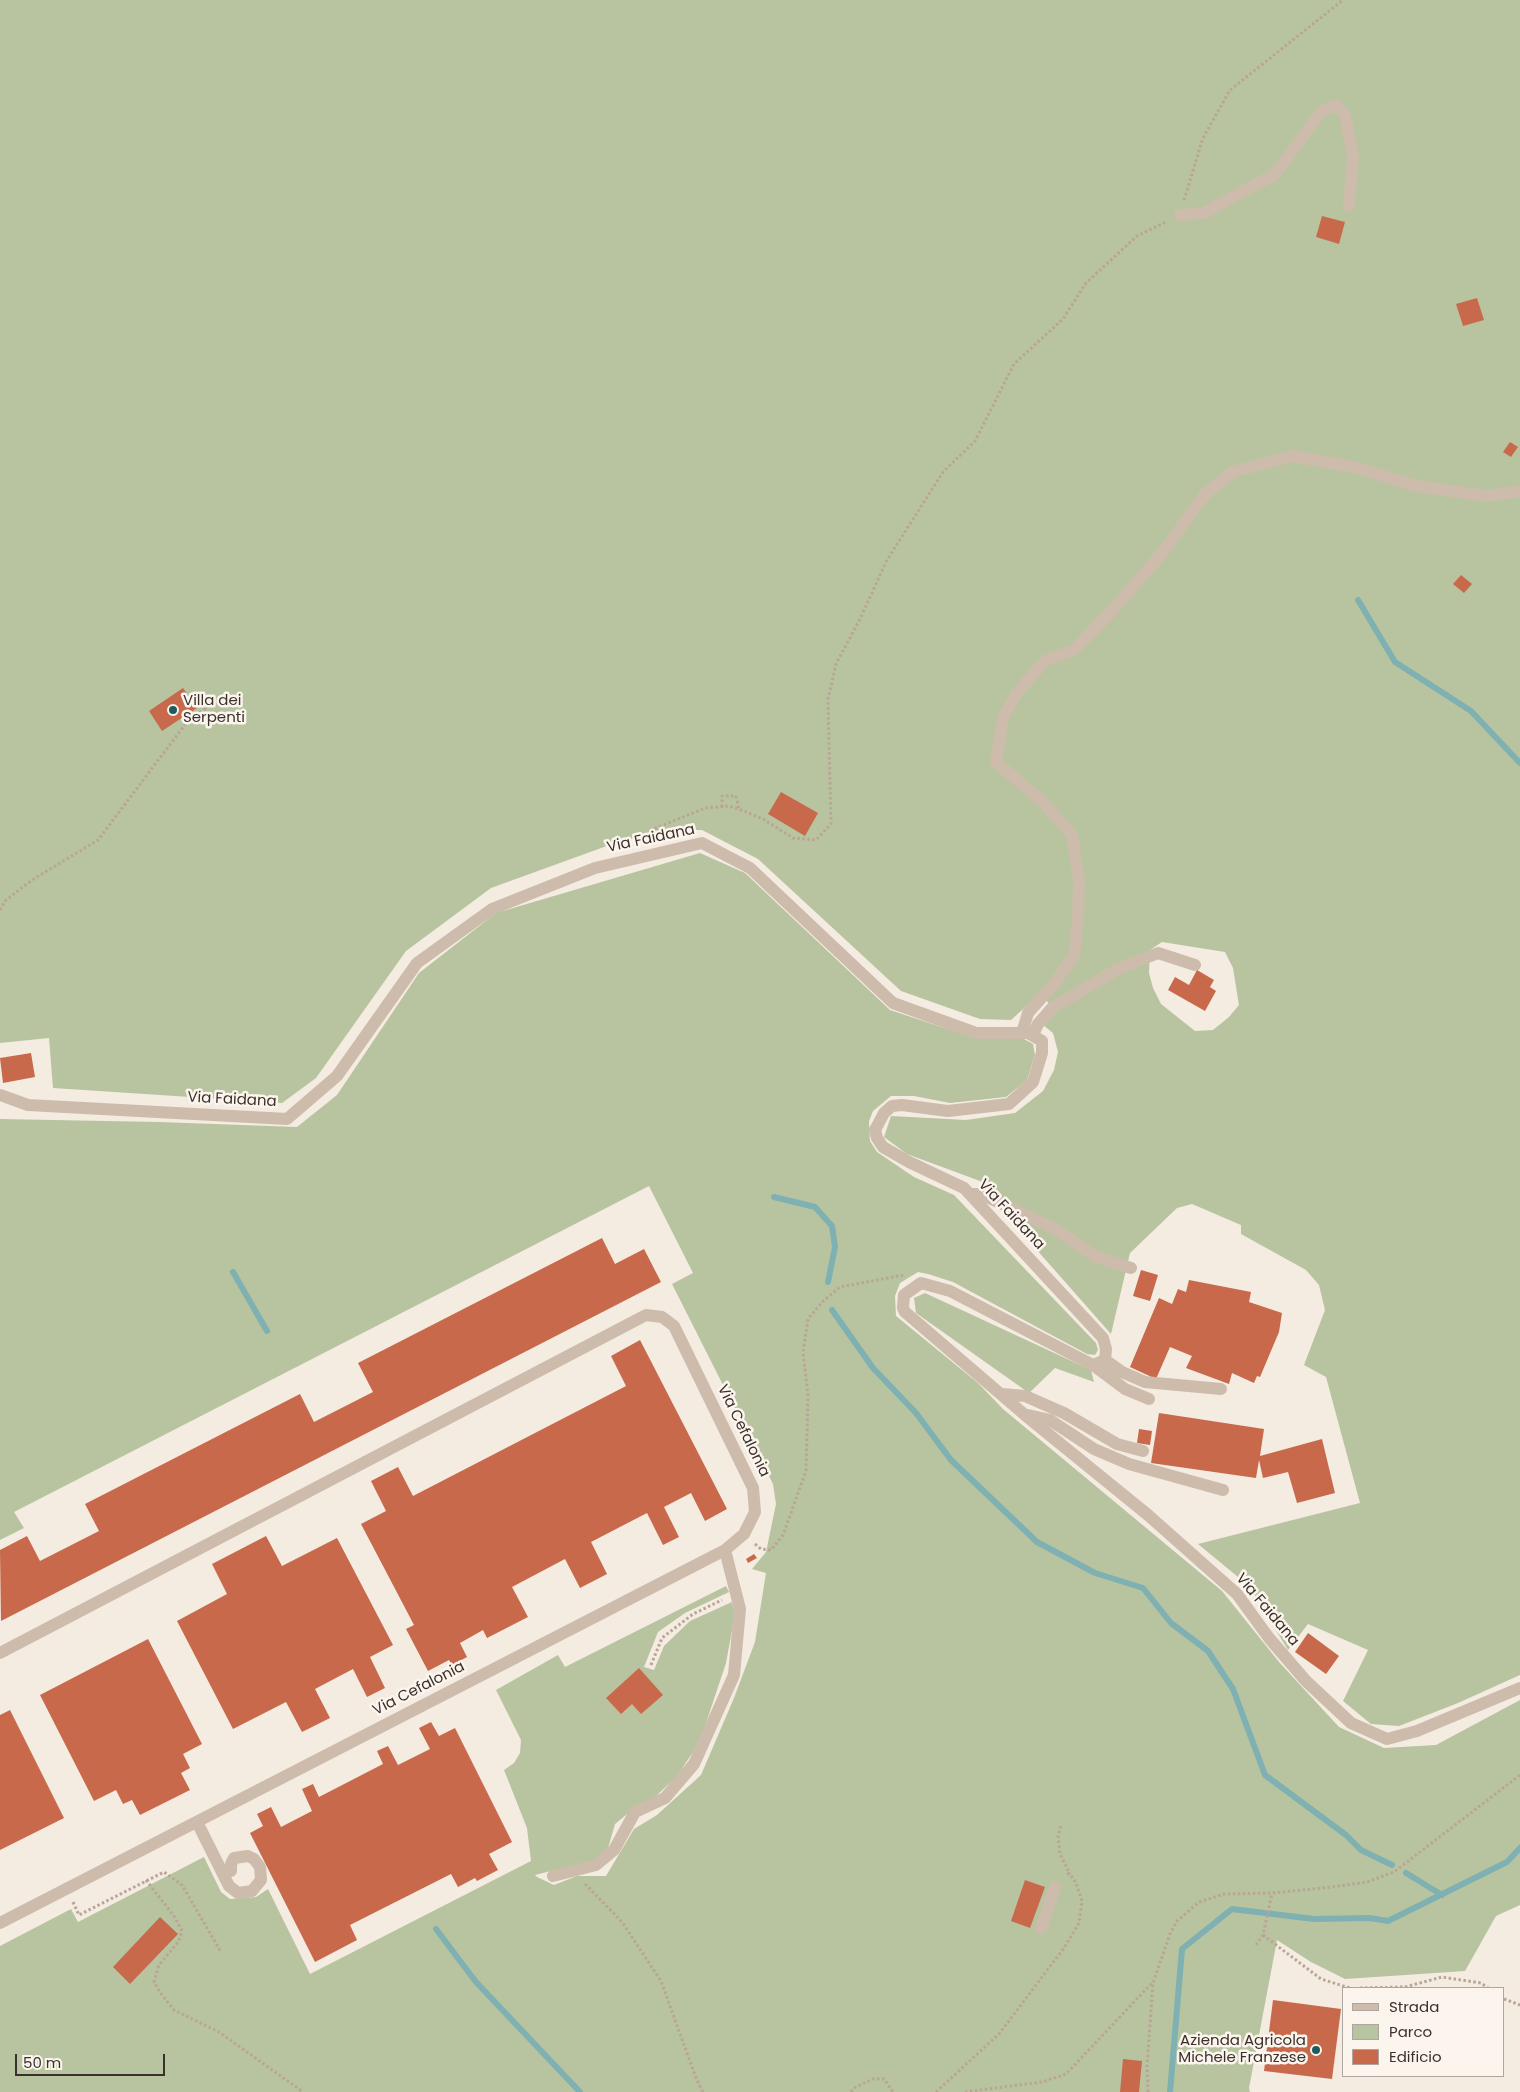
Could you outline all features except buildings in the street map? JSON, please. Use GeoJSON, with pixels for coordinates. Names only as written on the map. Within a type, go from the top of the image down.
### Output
{"type":"FeatureCollection","features":[{"type":"Feature","properties":{"kind":"street"},"geometry":{"type":"LineString","coordinates":[[1180,215],[1204,213],[1275,174],[1322,111],[1336,105],[1345,115],[1353,156],[1348,206]]}},
{"type":"Feature","properties":{"kind":"street"},"geometry":{"type":"LineString","coordinates":[[1028,1034],[1028,1013],[1054,984],[1074,956],[1078,918],[1079,880],[1072,835],[1042,801],[996,762],[1002,718],[1016,694],[1045,661],[1075,649],[1112,611],[1162,553],[1205,494],[1232,472],[1293,456],[1358,468],[1416,486],[1487,496],[1520,491]]}},
{"type":"Feature","properties":{"kind":"street","name":"Via Faidana"},"geometry":{"type":"LineString","coordinates":[[0,1095],[28,1105],[287,1119],[337,1076],[417,963],[492,909],[595,868],[702,843],[750,868],[893,1003],[976,1033],[1028,1034],[1042,1041],[1042,1053],[1033,1082],[1009,1104],[948,1111],[902,1105],[892,1106],[884,1114],[875,1130],[877,1138],[884,1147],[909,1162],[964,1188],[970,1194],[1103,1338],[1106,1349],[1099,1362]]}},
{"type":"Feature","properties":{"kind":"street"},"geometry":{"type":"LineString","coordinates":[[1028,1034],[1052,1008],[1118,968],[1158,953],[1195,965]]}},
{"type":"Feature","properties":{"kind":"street"},"geometry":{"type":"LineString","coordinates":[[0,1102],[16,1101]]}},
{"type":"Feature","properties":{"kind":"street"},"geometry":{"type":"LineString","coordinates":[[970,1194],[981,1194],[1057,1230],[1096,1258],[1131,1268]]}},
{"type":"Feature","properties":{"kind":"street"},"geometry":{"type":"LineString","coordinates":[[921,1283],[950,1291],[1145,1382],[1222,1389]]}},
{"type":"Feature","properties":{"kind":"street","name":"Via Faidana"},"geometry":{"type":"LineString","coordinates":[[921,1283],[904,1295],[903,1308],[905,1312],[1148,1515],[1237,1594],[1269,1638],[1306,1681],[1351,1723],[1387,1739],[1417,1731],[1520,1688]]}},
{"type":"Feature","properties":{"kind":"street","name":"Via Cefalonia"},"geometry":{"type":"LineString","coordinates":[[0,1653],[646,1315],[662,1317],[674,1326],[753,1488],[755,1512],[744,1534],[725,1550],[0,1923]]}},
{"type":"Feature","properties":{"kind":"street"},"geometry":{"type":"LineString","coordinates":[[1099,1362],[1126,1389],[1149,1399]]}},
{"type":"Feature","properties":{"kind":"street"},"geometry":{"type":"LineString","coordinates":[[1002,1394],[1025,1396],[1064,1413],[1118,1444],[1143,1451]]}},
{"type":"Feature","properties":{"kind":"street"},"geometry":{"type":"LineString","coordinates":[[1026,1415],[1050,1420],[1094,1449],[1129,1464],[1223,1490]]}},
{"type":"Feature","properties":{"kind":"street"},"geometry":{"type":"LineString","coordinates":[[557,1875],[596,1865],[614,1850],[635,1812],[665,1798],[694,1764],[734,1675],[740,1609],[725,1550]]}},
{"type":"Feature","properties":{"kind":"street"},"geometry":{"type":"LineString","coordinates":[[197,1822],[229,1886],[238,1893],[252,1891],[262,1880],[260,1867],[254,1859],[248,1856],[234,1858],[231,1864],[231,1871]]}},
{"type":"Feature","properties":{"kind":"street"},"geometry":{"type":"LineString","coordinates":[[1041,1928],[1055,1887]]}},
{"type":"Feature","properties":{"kind":"path"},"geometry":{"type":"LineString","coordinates":[[639,858],[656,828],[705,808],[739,809],[763,819],[793,838],[816,840],[831,824],[832,795],[828,699],[836,664],[860,619],[887,560],[943,472],[976,441],[1014,364],[1063,319],[1086,283],[1137,236],[1180,215],[1203,138],[1230,90],[1343,0]]}},
{"type":"Feature","properties":{"kind":"path"},"geometry":{"type":"LineString","coordinates":[[0,910],[6,900],[32,880],[98,840],[188,722],[205,709],[204,699],[199,692],[190,698]]}},
{"type":"Feature","properties":{"kind":"path"},"geometry":{"type":"LineString","coordinates":[[722,807],[722,796],[736,796],[739,809]]}},
{"type":"Feature","properties":{"kind":"path"},"geometry":{"type":"LineString","coordinates":[[761,1550],[771,1550],[783,1535],[806,1472],[808,1396],[803,1352],[808,1319],[822,1301],[840,1287],[860,1284],[895,1274],[912,1277],[921,1283]]}},
{"type":"Feature","properties":{"kind":"path"},"geometry":{"type":"LineString","coordinates":[[651,1665],[662,1638],[672,1629],[693,1614],[736,1594]]}},
{"type":"Feature","properties":{"kind":"path"},"geometry":{"type":"LineString","coordinates":[[1148,2092],[1147,2066],[1152,1983],[1170,1934],[1177,1921],[1199,1902],[1224,1894],[1272,1893],[1367,1882],[1394,1872],[1520,1775]]}},
{"type":"Feature","properties":{"kind":"path"},"geometry":{"type":"LineString","coordinates":[[936,2092],[999,2034],[1064,1948],[1079,1923],[1082,1901],[1060,1854],[1058,1836],[1061,1826]]}},
{"type":"Feature","properties":{"kind":"path"},"geometry":{"type":"LineString","coordinates":[[67,1889],[79,1915],[164,1872],[182,1885],[221,1952]]}},
{"type":"Feature","properties":{"kind":"path"},"geometry":{"type":"LineString","coordinates":[[1055,1887],[1059,1876],[1064,1873],[1070,1874]]}},
{"type":"Feature","properties":{"kind":"path"},"geometry":{"type":"LineString","coordinates":[[557,1875],[586,1885],[622,1922],[661,1981],[696,2078],[703,2092]]}},
{"type":"Feature","properties":{"kind":"path"},"geometry":{"type":"LineString","coordinates":[[146,1880],[174,1916],[182,1931],[178,1941],[159,1965],[154,1982],[162,1995],[174,2010],[219,2032],[302,2092]]}},
{"type":"Feature","properties":{"kind":"path"},"geometry":{"type":"LineString","coordinates":[[1256,1945],[1264,1935],[1264,1924],[1272,1893]]}},
{"type":"Feature","properties":{"kind":"path"},"geometry":{"type":"LineString","coordinates":[[1264,1935],[1321,1979],[1347,1987]]}},
{"type":"Feature","properties":{"kind":"path"},"geometry":{"type":"LineString","coordinates":[[1405,1987],[1442,1977],[1481,1983],[1487,1987]]}},
{"type":"Feature","properties":{"kind":"path"},"geometry":{"type":"LineString","coordinates":[[965,2092],[1042,2082],[1066,2074],[1152,1983]]}},
{"type":"Feature","properties":{"kind":"path"},"geometry":{"type":"LineString","coordinates":[[1505,1999],[1520,2005]]}},
{"type":"Feature","properties":{"kind":"path"},"geometry":{"type":"LineString","coordinates":[[852,2092],[854,2088],[872,2079],[884,2080],[893,2092]]}},
{"type":"Feature","properties":{"kind":"green space"},"geometry":{"type":"Polygon","coordinates":[[[0,0],[1520,0],[1520,1675],[1458,1703],[1399,1726],[1371,1724],[1343,1701],[1368,1650],[1308,1624],[1288,1650],[1249,1586],[1198,1544],[1360,1503],[1326,1377],[1304,1365],[1325,1310],[1319,1285],[1306,1270],[1241,1234],[1241,1225],[1192,1204],[1177,1208],[1130,1253],[1111,1334],[991,1198],[980,1181],[907,1154],[884,1137],[891,1116],[966,1120],[1015,1113],[1043,1091],[1054,1070],[1058,1052],[1053,1033],[1043,1025],[1055,1012],[1041,993],[1011,1020],[980,1019],[901,991],[758,859],[702,830],[667,830],[615,843],[491,888],[406,951],[316,1078],[282,1103],[53,1088],[49,1038],[0,1043],[0,0]],[[1162,942],[1150,950],[1149,973],[1153,988],[1161,1004],[1195,1031],[1213,1030],[1229,1017],[1239,1005],[1233,968],[1225,952],[1162,942]]]}},
{"type":"Feature","properties":{"kind":"green space"},"geometry":{"type":"Polygon","coordinates":[[[700,853],[745,873],[890,1010],[978,1039],[1024,1039],[1033,1044],[1035,1055],[1027,1080],[1006,1097],[950,1103],[914,1096],[891,1096],[873,1111],[869,1121],[870,1141],[877,1152],[914,1177],[954,1195],[1096,1343],[1098,1350],[1095,1355],[1087,1354],[953,1282],[918,1272],[900,1283],[895,1296],[896,1316],[978,1383],[1003,1409],[1222,1591],[1279,1662],[1339,1727],[1384,1748],[1436,1745],[1520,1700],[1520,1905],[1496,1916],[1465,1971],[1345,1979],[1311,1962],[1277,1940],[1249,2088],[1250,2092],[0,2092],[0,1946],[71,1909],[78,1922],[204,1857],[221,1892],[230,1899],[256,1897],[268,1889],[310,1974],[531,1861],[527,1828],[504,1770],[514,1763],[520,1753],[521,1740],[496,1690],[558,1655],[565,1667],[726,1586],[729,1592],[685,1613],[658,1632],[644,1667],[654,1670],[664,1646],[690,1621],[732,1602],[735,1614],[726,1663],[704,1729],[693,1752],[677,1776],[653,1799],[638,1805],[615,1824],[608,1848],[595,1860],[535,1875],[554,1885],[577,1876],[606,1876],[634,1829],[657,1815],[701,1775],[734,1698],[755,1642],[766,1573],[752,1569],[766,1552],[776,1504],[773,1484],[672,1284],[693,1273],[649,1186],[14,1512],[24,1528],[0,1540],[0,1119],[297,1127],[337,1095],[419,973],[496,913],[700,853]]]}},
{"type":"Feature","properties":{"kind":"green space"},"geometry":{"type":"Polygon","coordinates":[[[925,1293],[1091,1370],[1094,1382],[1055,1368],[1029,1393],[916,1313],[914,1298],[925,1293]]]}},
{"type":"Feature","properties":{"kind":"waterway"},"geometry":{"type":"LineString","coordinates":[[1358,600],[1395,662],[1471,711],[1520,763]]}},
{"type":"Feature","properties":{"kind":"waterway"},"geometry":{"type":"LineString","coordinates":[[774,1197],[815,1207],[832,1226],[835,1247],[828,1282]]}},
{"type":"Feature","properties":{"kind":"waterway"},"geometry":{"type":"LineString","coordinates":[[233,1272],[267,1331]]}},
{"type":"Feature","properties":{"kind":"waterway"},"geometry":{"type":"LineString","coordinates":[[832,1310],[873,1368],[916,1413],[951,1460],[1037,1542],[1095,1573],[1143,1588],[1171,1623],[1208,1651],[1233,1689],[1265,1775],[1346,1835],[1361,1850],[1392,1865]]}},
{"type":"Feature","properties":{"kind":"waterway"},"geometry":{"type":"LineString","coordinates":[[1170,2092],[1182,1949],[1232,1909],[1314,1919],[1370,1918],[1388,1921],[1507,1862],[1520,1848]]}},
{"type":"Feature","properties":{"kind":"waterway"},"geometry":{"type":"LineString","coordinates":[[1406,1873],[1442,1895]]}},
{"type":"Feature","properties":{"kind":"waterway"},"geometry":{"type":"LineString","coordinates":[[436,1929],[476,1982],[580,2092]]}},
{"type":"Feature","properties":{"kind":"place","name":"Villa dei Serpenti"},"geometry":{"type":"Point","coordinates":[173,710]}},
{"type":"Feature","properties":{"kind":"place","name":"Azienda Agricola Michele Franzese"},"geometry":{"type":"Point","coordinates":[1316,2050]}}]}
